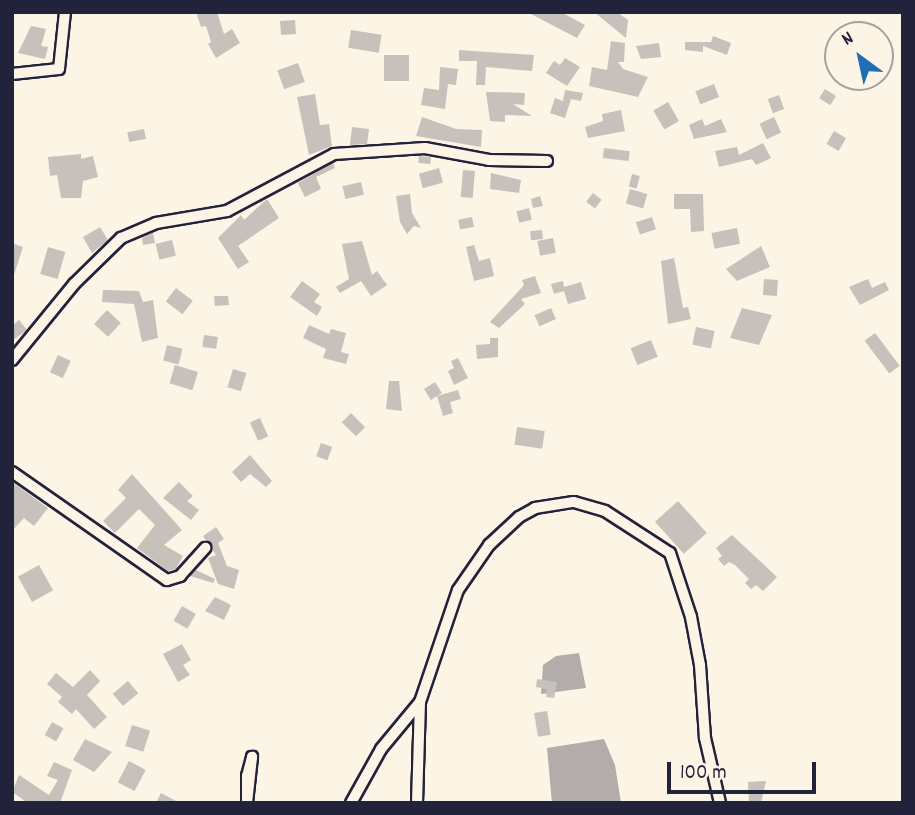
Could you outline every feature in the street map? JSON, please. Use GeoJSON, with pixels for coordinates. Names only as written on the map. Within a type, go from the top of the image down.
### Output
{"type":"FeatureCollection","features":[{"type":"Feature","properties":{"kind":"street"},"geometry":{"type":"LineString","coordinates":[[12,74],[59,69],[65,12]]}},
{"type":"Feature","properties":{"kind":"street"},"geometry":{"type":"LineString","coordinates":[[12,360],[74,284],[121,239],[156,223],[227,211],[334,154],[425,148],[489,160],[547,161]]}},
{"type":"Feature","properties":{"kind":"street"},"geometry":{"type":"LineString","coordinates":[[12,472],[167,580],[180,576],[205,548]]}},
{"type":"Feature","properties":{"kind":"street"},"geometry":{"type":"LineString","coordinates":[[417,803],[420,702],[458,590],[489,545],[535,508],[574,502],[605,510],[670,553],[691,617],[705,738],[720,803]]}},
{"type":"Feature","properties":{"kind":"street"},"geometry":{"type":"LineString","coordinates":[[351,803],[381,749],[420,702]]}},
{"type":"Feature","properties":{"kind":"shaded area"},"geometry":{"type":"Polygon","coordinates":[[[579,653],[586,688],[541,694],[543,665],[556,656],[579,653]]]}},
{"type":"Feature","properties":{"kind":"shaded area"},"geometry":{"type":"Polygon","coordinates":[[[604,739],[615,765],[621,803],[552,803],[547,748],[604,739]]]}},
{"type":"Feature","properties":{"kind":"building"},"geometry":{"type":"Polygon","coordinates":[[[196,12],[217,12],[224,34],[232,29],[240,43],[216,58],[208,44],[211,42],[206,26],[201,27],[196,12]]]}},
{"type":"Feature","properties":{"kind":"building"},"geometry":{"type":"Polygon","coordinates":[[[527,12],[561,12],[585,25],[577,38],[527,12]]]}},
{"type":"Feature","properties":{"kind":"building"},"geometry":{"type":"Polygon","coordinates":[[[594,12],[617,12],[628,20],[626,38],[594,12]]]}},
{"type":"Feature","properties":{"kind":"building"},"geometry":{"type":"Polygon","coordinates":[[[295,20],[296,34],[281,35],[280,21],[295,20]]]}},
{"type":"Feature","properties":{"kind":"building"},"geometry":{"type":"Polygon","coordinates":[[[31,26],[46,29],[41,46],[48,47],[45,59],[18,53],[31,26]]]}},
{"type":"Feature","properties":{"kind":"building"},"geometry":{"type":"Polygon","coordinates":[[[351,30],[382,35],[379,53],[348,48],[351,30]]]}},
{"type":"Feature","properties":{"kind":"building"},"geometry":{"type":"Polygon","coordinates":[[[713,36],[731,43],[727,55],[703,46],[703,52],[685,50],[685,42],[711,42],[713,36]]]}},
{"type":"Feature","properties":{"kind":"building"},"geometry":{"type":"Polygon","coordinates":[[[611,41],[625,43],[624,62],[618,62],[623,69],[648,77],[638,97],[589,86],[592,67],[607,70],[611,41]]]}},
{"type":"Feature","properties":{"kind":"building"},"geometry":{"type":"Polygon","coordinates":[[[659,43],[661,57],[641,59],[636,46],[659,43]]]}},
{"type":"Feature","properties":{"kind":"building"},"geometry":{"type":"Polygon","coordinates":[[[459,50],[534,55],[532,71],[486,67],[485,85],[476,85],[477,61],[459,61],[459,50]]]}},
{"type":"Feature","properties":{"kind":"building"},"geometry":{"type":"Polygon","coordinates":[[[384,55],[409,55],[409,81],[384,81],[384,55]]]}},
{"type":"Feature","properties":{"kind":"building"},"geometry":{"type":"Polygon","coordinates":[[[565,58],[580,67],[567,86],[546,73],[554,61],[560,65],[565,58]]]}},
{"type":"Feature","properties":{"kind":"building"},"geometry":{"type":"Polygon","coordinates":[[[298,63],[305,82],[284,89],[277,71],[298,63]]]}},
{"type":"Feature","properties":{"kind":"building"},"geometry":{"type":"Polygon","coordinates":[[[440,67],[458,69],[456,85],[448,84],[445,109],[421,105],[424,88],[439,90],[440,67]]]}},
{"type":"Feature","properties":{"kind":"building"},"geometry":{"type":"Polygon","coordinates":[[[714,84],[719,97],[700,104],[695,91],[714,84]]]}},
{"type":"Feature","properties":{"kind":"building"},"geometry":{"type":"Polygon","coordinates":[[[565,90],[583,93],[581,101],[571,99],[565,118],[550,113],[555,98],[563,101],[565,90]]]}},
{"type":"Feature","properties":{"kind":"building"},"geometry":{"type":"Polygon","coordinates":[[[824,91],[836,96],[830,105],[819,98],[824,91]]]}},
{"type":"Feature","properties":{"kind":"building"},"geometry":{"type":"Polygon","coordinates":[[[486,92],[525,93],[524,105],[513,104],[532,116],[505,115],[505,122],[490,121],[486,92]]]}},
{"type":"Feature","properties":{"kind":"building"},"geometry":{"type":"Polygon","coordinates":[[[315,94],[320,125],[329,124],[332,146],[309,155],[297,97],[315,94]]]}},
{"type":"Feature","properties":{"kind":"building"},"geometry":{"type":"Polygon","coordinates":[[[779,95],[784,109],[773,113],[768,99],[779,95]]]}},
{"type":"Feature","properties":{"kind":"building"},"geometry":{"type":"Polygon","coordinates":[[[668,102],[679,121],[664,130],[653,110],[668,102]]]}},
{"type":"Feature","properties":{"kind":"building"},"geometry":{"type":"Polygon","coordinates":[[[621,110],[625,131],[588,138],[585,127],[603,121],[602,114],[621,110]]]}},
{"type":"Feature","properties":{"kind":"building"},"geometry":{"type":"Polygon","coordinates":[[[422,117],[456,129],[482,130],[481,147],[416,136],[422,117]]]}},
{"type":"Feature","properties":{"kind":"building"},"geometry":{"type":"Polygon","coordinates":[[[774,117],[781,132],[767,139],[759,124],[774,117]]]}},
{"type":"Feature","properties":{"kind":"building"},"geometry":{"type":"Polygon","coordinates":[[[702,119],[705,126],[721,119],[727,132],[694,139],[689,125],[702,119]]]}},
{"type":"Feature","properties":{"kind":"building"},"geometry":{"type":"Polygon","coordinates":[[[352,127],[369,129],[367,144],[350,145],[352,127]]]}},
{"type":"Feature","properties":{"kind":"building"},"geometry":{"type":"Polygon","coordinates":[[[144,129],[146,139],[129,142],[127,132],[144,129]]]}},
{"type":"Feature","properties":{"kind":"building"},"geometry":{"type":"Polygon","coordinates":[[[834,131],[846,138],[839,151],[826,144],[834,131]]]}},
{"type":"Feature","properties":{"kind":"building"},"geometry":{"type":"Polygon","coordinates":[[[763,143],[771,158],[756,165],[752,159],[719,167],[715,151],[737,147],[739,155],[763,143]]]}},
{"type":"Feature","properties":{"kind":"building"},"geometry":{"type":"Polygon","coordinates":[[[604,148],[630,151],[629,161],[603,158],[604,148]]]}},
{"type":"Feature","properties":{"kind":"building"},"geometry":{"type":"Polygon","coordinates":[[[81,154],[81,159],[93,156],[98,177],[83,181],[81,198],[61,198],[57,175],[50,176],[48,157],[81,154]]]}},
{"type":"Feature","properties":{"kind":"building"},"geometry":{"type":"Polygon","coordinates":[[[419,156],[431,157],[430,164],[418,163],[419,156]]]}},
{"type":"Feature","properties":{"kind":"building"},"geometry":{"type":"Polygon","coordinates":[[[333,163],[335,168],[316,177],[321,189],[305,197],[298,183],[333,163]]]}},
{"type":"Feature","properties":{"kind":"building"},"geometry":{"type":"Polygon","coordinates":[[[439,168],[443,182],[423,188],[419,174],[439,168]]]}},
{"type":"Feature","properties":{"kind":"building"},"geometry":{"type":"Polygon","coordinates":[[[463,170],[475,171],[473,198],[461,197],[463,170]]]}},
{"type":"Feature","properties":{"kind":"building"},"geometry":{"type":"Polygon","coordinates":[[[491,173],[521,180],[519,193],[490,189],[491,173]]]}},
{"type":"Feature","properties":{"kind":"building"},"geometry":{"type":"Polygon","coordinates":[[[632,174],[640,176],[637,189],[629,187],[632,174]]]}},
{"type":"Feature","properties":{"kind":"building"},"geometry":{"type":"Polygon","coordinates":[[[361,182],[364,195],[345,199],[342,186],[361,182]]]}},
{"type":"Feature","properties":{"kind":"building"},"geometry":{"type":"Polygon","coordinates":[[[630,189],[647,194],[643,208],[626,203],[630,189]]]}},
{"type":"Feature","properties":{"kind":"building"},"geometry":{"type":"Polygon","coordinates":[[[593,193],[602,200],[595,208],[586,202],[593,193]]]}},
{"type":"Feature","properties":{"kind":"building"},"geometry":{"type":"Polygon","coordinates":[[[410,194],[412,213],[421,228],[414,226],[407,234],[400,222],[396,196],[410,194]]]}},
{"type":"Feature","properties":{"kind":"building"},"geometry":{"type":"Polygon","coordinates":[[[674,194],[703,194],[704,231],[691,232],[690,209],[674,209],[674,194]]]}},
{"type":"Feature","properties":{"kind":"building"},"geometry":{"type":"Polygon","coordinates":[[[540,196],[543,206],[533,208],[531,199],[540,196]]]}},
{"type":"Feature","properties":{"kind":"building"},"geometry":{"type":"Polygon","coordinates":[[[267,199],[279,218],[238,246],[249,262],[238,269],[218,238],[241,215],[244,220],[267,199]]]}},
{"type":"Feature","properties":{"kind":"building"},"geometry":{"type":"Polygon","coordinates":[[[529,208],[532,220],[519,223],[516,211],[529,208]]]}},
{"type":"Feature","properties":{"kind":"building"},"geometry":{"type":"Polygon","coordinates":[[[472,217],[474,227],[460,229],[458,220],[472,217]]]}},
{"type":"Feature","properties":{"kind":"building"},"geometry":{"type":"Polygon","coordinates":[[[652,217],[656,229],[640,235],[636,222],[652,217]]]}},
{"type":"Feature","properties":{"kind":"building"},"geometry":{"type":"Polygon","coordinates":[[[100,227],[108,240],[92,253],[83,237],[100,227]]]}},
{"type":"Feature","properties":{"kind":"building"},"geometry":{"type":"Polygon","coordinates":[[[737,228],[740,244],[715,249],[711,233],[737,228]]]}},
{"type":"Feature","properties":{"kind":"building"},"geometry":{"type":"Polygon","coordinates":[[[542,230],[543,239],[531,240],[530,231],[542,230]]]}},
{"type":"Feature","properties":{"kind":"building"},"geometry":{"type":"Polygon","coordinates":[[[153,233],[155,243],[143,245],[142,238],[153,233]]]}},
{"type":"Feature","properties":{"kind":"building"},"geometry":{"type":"Polygon","coordinates":[[[553,238],[556,253],[540,256],[537,241],[553,238]]]}},
{"type":"Feature","properties":{"kind":"building"},"geometry":{"type":"Polygon","coordinates":[[[172,240],[176,256],[159,260],[156,244],[172,240]]]}},
{"type":"Feature","properties":{"kind":"building"},"geometry":{"type":"Polygon","coordinates":[[[362,241],[372,275],[377,271],[387,285],[371,296],[361,281],[340,293],[336,287],[349,279],[342,244],[362,241]]]}},
{"type":"Feature","properties":{"kind":"building"},"geometry":{"type":"Polygon","coordinates":[[[12,243],[23,247],[14,275],[12,275],[12,243]]]}},
{"type":"Feature","properties":{"kind":"building"},"geometry":{"type":"Polygon","coordinates":[[[474,245],[479,261],[490,258],[494,276],[474,281],[466,247],[474,245]]]}},
{"type":"Feature","properties":{"kind":"building"},"geometry":{"type":"Polygon","coordinates":[[[761,246],[770,267],[737,281],[726,269],[761,246]]]}},
{"type":"Feature","properties":{"kind":"building"},"geometry":{"type":"Polygon","coordinates":[[[48,247],[65,252],[58,279],[40,274],[48,247]]]}},
{"type":"Feature","properties":{"kind":"building"},"geometry":{"type":"Polygon","coordinates":[[[674,258],[683,308],[688,307],[691,319],[668,324],[661,261],[674,258]]]}},
{"type":"Feature","properties":{"kind":"building"},"geometry":{"type":"Polygon","coordinates":[[[535,276],[541,293],[521,299],[525,304],[499,328],[490,322],[524,285],[522,280],[535,276]]]}},
{"type":"Feature","properties":{"kind":"building"},"geometry":{"type":"Polygon","coordinates":[[[764,279],[778,280],[777,296],[763,295],[764,279]]]}},
{"type":"Feature","properties":{"kind":"building"},"geometry":{"type":"Polygon","coordinates":[[[868,279],[872,288],[885,282],[889,290],[860,305],[849,287],[868,279]]]}},
{"type":"Feature","properties":{"kind":"building"},"geometry":{"type":"Polygon","coordinates":[[[302,281],[320,294],[314,302],[322,307],[317,316],[290,297],[302,281]]]}},
{"type":"Feature","properties":{"kind":"building"},"geometry":{"type":"Polygon","coordinates":[[[563,281],[564,287],[581,282],[586,299],[568,304],[564,291],[554,294],[551,284],[563,281]]]}},
{"type":"Feature","properties":{"kind":"building"},"geometry":{"type":"Polygon","coordinates":[[[176,288],[193,301],[183,314],[166,302],[176,288]]]}},
{"type":"Feature","properties":{"kind":"building"},"geometry":{"type":"Polygon","coordinates":[[[103,290],[139,291],[143,302],[153,300],[158,338],[142,342],[134,304],[102,302],[103,290]]]}},
{"type":"Feature","properties":{"kind":"building"},"geometry":{"type":"Polygon","coordinates":[[[214,296],[228,296],[229,305],[215,306],[214,296]]]}},
{"type":"Feature","properties":{"kind":"building"},"geometry":{"type":"Polygon","coordinates":[[[551,308],[556,319],[539,326],[535,315],[551,308]]]}},
{"type":"Feature","properties":{"kind":"building"},"geometry":{"type":"Polygon","coordinates":[[[742,308],[772,315],[759,345],[730,338],[742,308]]]}},
{"type":"Feature","properties":{"kind":"building"},"geometry":{"type":"Polygon","coordinates":[[[107,310],[121,323],[108,337],[94,324],[107,310]]]}},
{"type":"Feature","properties":{"kind":"building"},"geometry":{"type":"Polygon","coordinates":[[[19,320],[27,330],[12,341],[12,326],[19,320]]]}},
{"type":"Feature","properties":{"kind":"building"},"geometry":{"type":"Polygon","coordinates":[[[309,325],[329,334],[331,329],[346,333],[341,352],[349,354],[346,364],[323,358],[326,349],[303,338],[309,325]]]}},
{"type":"Feature","properties":{"kind":"building"},"geometry":{"type":"Polygon","coordinates":[[[696,327],[715,331],[711,349],[692,345],[696,327]]]}},
{"type":"Feature","properties":{"kind":"building"},"geometry":{"type":"Polygon","coordinates":[[[875,333],[900,366],[889,374],[865,341],[875,333]]]}},
{"type":"Feature","properties":{"kind":"building"},"geometry":{"type":"Polygon","coordinates":[[[204,335],[218,337],[216,349],[202,347],[204,335]]]}},
{"type":"Feature","properties":{"kind":"building"},"geometry":{"type":"Polygon","coordinates":[[[490,338],[498,338],[498,357],[477,359],[476,345],[490,344],[490,338]]]}},
{"type":"Feature","properties":{"kind":"building"},"geometry":{"type":"Polygon","coordinates":[[[651,340],[658,357],[637,365],[631,348],[651,340]]]}},
{"type":"Feature","properties":{"kind":"building"},"geometry":{"type":"Polygon","coordinates":[[[167,345],[183,349],[179,364],[163,361],[167,345]]]}},
{"type":"Feature","properties":{"kind":"building"},"geometry":{"type":"Polygon","coordinates":[[[58,355],[71,361],[63,378],[50,372],[58,355]]]}},
{"type":"Feature","properties":{"kind":"building"},"geometry":{"type":"Polygon","coordinates":[[[458,358],[468,378],[454,385],[448,371],[454,368],[451,361],[458,358]]]}},
{"type":"Feature","properties":{"kind":"building"},"geometry":{"type":"Polygon","coordinates":[[[175,365],[198,372],[192,390],[169,383],[175,365]]]}},
{"type":"Feature","properties":{"kind":"building"},"geometry":{"type":"Polygon","coordinates":[[[233,369],[246,373],[241,391],[227,387],[233,369]]]}},
{"type":"Feature","properties":{"kind":"building"},"geometry":{"type":"Polygon","coordinates":[[[389,381],[399,381],[402,411],[386,409],[389,381]]]}},
{"type":"Feature","properties":{"kind":"building"},"geometry":{"type":"Polygon","coordinates":[[[435,382],[442,393],[431,400],[424,389],[435,382]]]}},
{"type":"Feature","properties":{"kind":"building"},"geometry":{"type":"Polygon","coordinates":[[[458,390],[461,399],[450,402],[453,413],[443,416],[437,396],[458,390]]]}},
{"type":"Feature","properties":{"kind":"building"},"geometry":{"type":"Polygon","coordinates":[[[351,413],[365,427],[356,436],[342,422],[351,413]]]}},
{"type":"Feature","properties":{"kind":"building"},"geometry":{"type":"Polygon","coordinates":[[[260,418],[268,436],[258,441],[250,422],[260,418]]]}},
{"type":"Feature","properties":{"kind":"building"},"geometry":{"type":"Polygon","coordinates":[[[517,427],[545,431],[542,449],[514,445],[517,427]]]}},
{"type":"Feature","properties":{"kind":"building"},"geometry":{"type":"Polygon","coordinates":[[[321,443],[332,447],[327,460],[316,456],[321,443]]]}},
{"type":"Feature","properties":{"kind":"building"},"geometry":{"type":"Polygon","coordinates":[[[250,455],[272,481],[266,487],[250,474],[241,482],[232,472],[250,455]]]}},
{"type":"Feature","properties":{"kind":"building"},"geometry":{"type":"Polygon","coordinates":[[[132,474],[182,530],[164,545],[183,556],[176,569],[168,571],[137,548],[155,525],[139,509],[115,533],[103,521],[126,498],[118,490],[132,474]]]}},
{"type":"Feature","properties":{"kind":"building"},"geometry":{"type":"Polygon","coordinates":[[[12,482],[48,508],[34,526],[24,518],[12,531],[12,482]]]}},
{"type":"Feature","properties":{"kind":"building"},"geometry":{"type":"Polygon","coordinates":[[[179,482],[193,496],[187,501],[199,510],[191,520],[163,498],[179,482]]]}},
{"type":"Feature","properties":{"kind":"building"},"geometry":{"type":"Polygon","coordinates":[[[678,501],[707,533],[684,554],[655,522],[678,501]]]}},
{"type":"Feature","properties":{"kind":"building"},"geometry":{"type":"Polygon","coordinates":[[[216,527],[224,539],[218,543],[227,566],[239,570],[234,589],[218,584],[208,558],[216,555],[203,536],[216,527]]]}},
{"type":"Feature","properties":{"kind":"building"},"geometry":{"type":"Polygon","coordinates":[[[732,535],[777,577],[763,591],[756,585],[751,589],[745,583],[749,579],[735,565],[729,562],[724,566],[718,559],[722,556],[716,548],[732,535]]]}},
{"type":"Feature","properties":{"kind":"building"},"geometry":{"type":"Polygon","coordinates":[[[39,565],[53,590],[32,602],[18,577],[39,565]]]}},
{"type":"Feature","properties":{"kind":"building"},"geometry":{"type":"Polygon","coordinates":[[[196,570],[215,579],[213,583],[190,576],[196,570]]]}},
{"type":"Feature","properties":{"kind":"building"},"geometry":{"type":"Polygon","coordinates":[[[215,597],[231,605],[224,620],[205,611],[215,597]]]}},
{"type":"Feature","properties":{"kind":"building"},"geometry":{"type":"Polygon","coordinates":[[[182,606],[196,614],[187,629],[174,621],[182,606]]]}},
{"type":"Feature","properties":{"kind":"building"},"geometry":{"type":"Polygon","coordinates":[[[182,644],[191,660],[183,665],[190,675],[178,682],[163,654],[182,644]]]}},
{"type":"Feature","properties":{"kind":"building"},"geometry":{"type":"Polygon","coordinates":[[[90,670],[100,681],[87,695],[107,717],[94,729],[76,709],[72,714],[58,702],[62,697],[47,684],[56,673],[73,687],[90,670]]]}},
{"type":"Feature","properties":{"kind":"building"},"geometry":{"type":"Polygon","coordinates":[[[537,679],[557,682],[554,698],[546,697],[547,689],[536,687],[537,679]]]}},
{"type":"Feature","properties":{"kind":"building"},"geometry":{"type":"Polygon","coordinates":[[[128,681],[138,693],[123,706],[113,694],[128,681]]]}},
{"type":"Feature","properties":{"kind":"building"},"geometry":{"type":"Polygon","coordinates":[[[547,711],[551,735],[538,737],[534,713],[547,711]]]}},
{"type":"Feature","properties":{"kind":"building"},"geometry":{"type":"Polygon","coordinates":[[[52,722],[63,728],[56,741],[45,735],[52,722]]]}},
{"type":"Feature","properties":{"kind":"building"},"geometry":{"type":"Polygon","coordinates":[[[132,725],[150,731],[143,752],[125,746],[132,725]]]}},
{"type":"Feature","properties":{"kind":"building"},"geometry":{"type":"Polygon","coordinates":[[[85,739],[112,752],[94,772],[73,760],[85,739]]]}},
{"type":"Feature","properties":{"kind":"building"},"geometry":{"type":"Polygon","coordinates":[[[129,761],[146,770],[135,791],[118,782],[129,761]]]}},
{"type":"Feature","properties":{"kind":"building"},"geometry":{"type":"Polygon","coordinates":[[[54,762],[72,770],[60,803],[28,803],[12,792],[19,775],[49,795],[58,780],[47,776],[54,762]]]}},
{"type":"Feature","properties":{"kind":"building"},"geometry":{"type":"Polygon","coordinates":[[[766,781],[761,803],[749,803],[748,782],[766,781]]]}},
{"type":"Feature","properties":{"kind":"building"},"geometry":{"type":"Polygon","coordinates":[[[161,793],[180,803],[156,803],[161,793]]]}}]}
